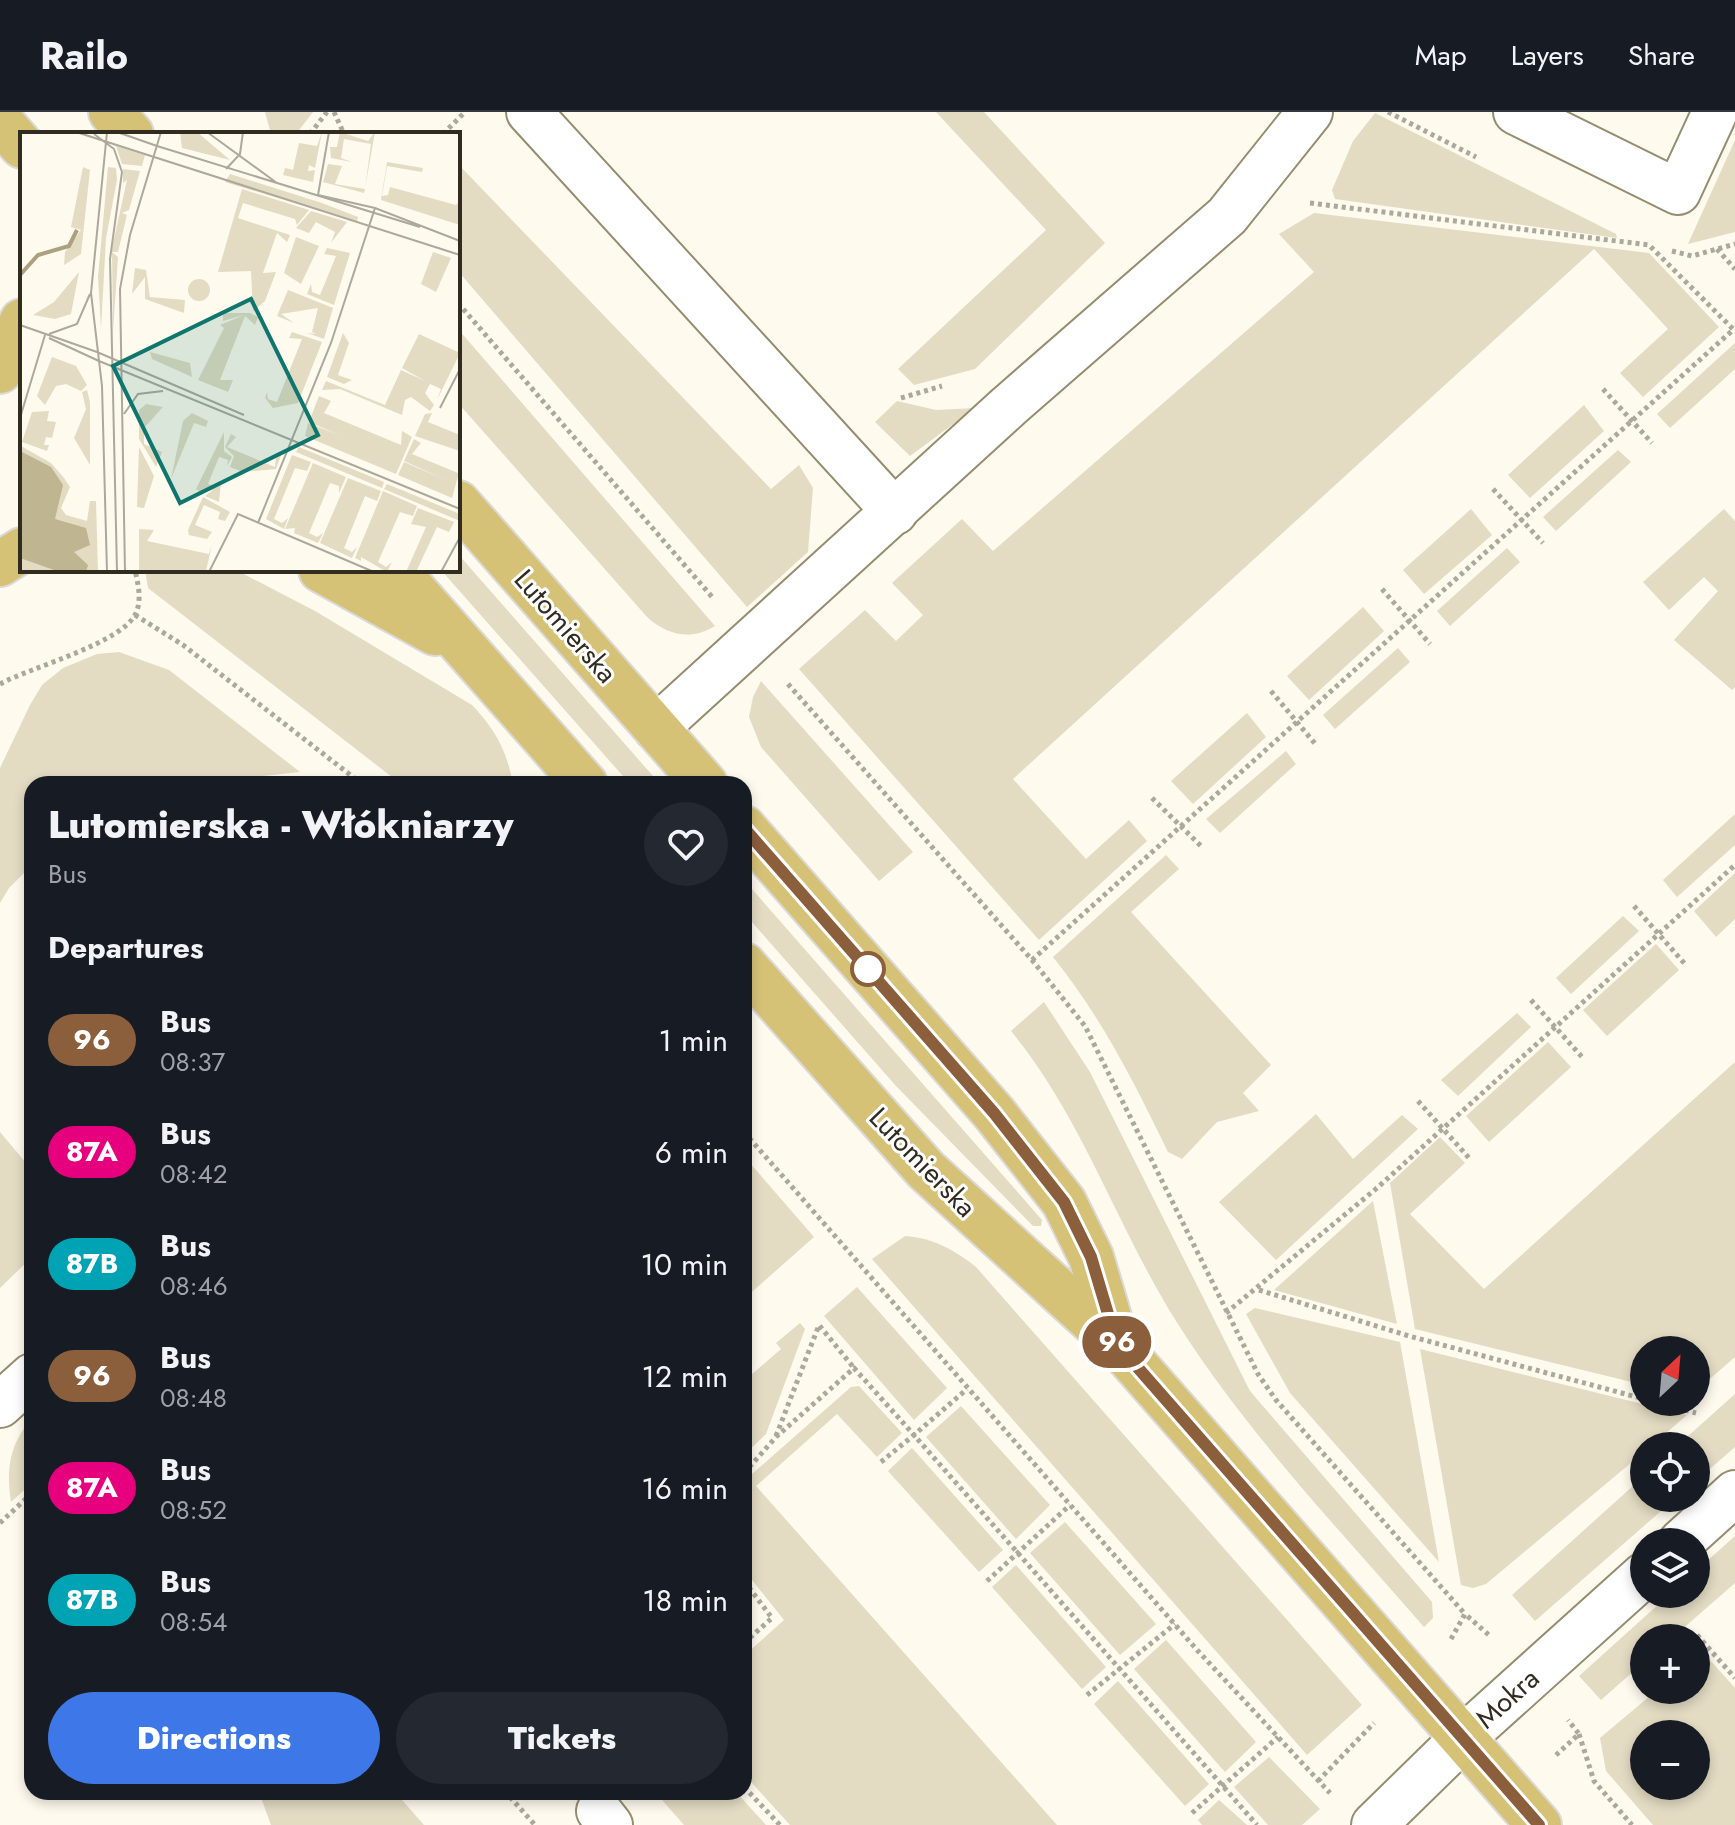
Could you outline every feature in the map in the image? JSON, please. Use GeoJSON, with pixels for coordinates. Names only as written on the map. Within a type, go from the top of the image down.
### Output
{"type":"FeatureCollection","features":[{"type":"Feature","properties":{"kind":"main road"},"geometry":{"type":"LineString","coordinates":[[103,132],[111,112],[129,132]]}},
{"type":"Feature","properties":{"kind":"main road"},"geometry":{"type":"LineString","coordinates":[[0,121],[20,144]]}},
{"type":"Feature","properties":{"kind":"main road"},"geometry":{"type":"LineString","coordinates":[[0,371],[20,326]]}},
{"type":"Feature","properties":{"kind":"main road","name":"Lutomierska"},"geometry":{"type":"LineString","coordinates":[[460,505],[698,776]]}},
{"type":"Feature","properties":{"kind":"main road"},"geometry":{"type":"LineString","coordinates":[[0,564],[20,551]]}},
{"type":"Feature","properties":{"kind":"main road"},"geometry":{"type":"LineString","coordinates":[[325,572],[418,622],[472,657]]}},
{"type":"Feature","properties":{"kind":"main road"},"geometry":{"type":"LineString","coordinates":[[398,572],[578,776]]}},
{"type":"Feature","properties":{"kind":"main road","name":"Lutomierska"},"geometry":{"type":"LineString","coordinates":[[752,837],[994,1113],[1064,1202],[1091,1257],[1117,1344]]}},
{"type":"Feature","properties":{"kind":"main road","name":"Lutomierska"},"geometry":{"type":"LineString","coordinates":[[752,974],[926,1170],[1117,1344],[1539,1825]]}},
{"type":"Feature","properties":{"kind":"street"},"geometry":{"type":"LineString","coordinates":[[529,112],[895,512]]}},
{"type":"Feature","properties":{"kind":"street"},"geometry":{"type":"LineString","coordinates":[[656,728],[1018,398],[1227,216],[1310,112]]}},
{"type":"Feature","properties":{"kind":"street"},"geometry":{"type":"LineString","coordinates":[[1516,112],[1678,192],[1715,112]]}},
{"type":"Feature","properties":{"kind":"street"},"geometry":{"type":"LineString","coordinates":[[0,1405],[24,1383]]}},
{"type":"Feature","properties":{"kind":"street"},"geometry":{"type":"LineString","coordinates":[[1696,1528],[1735,1493]]}},
{"type":"Feature","properties":{"kind":"street","name":"Mokra"},"geometry":{"type":"LineString","coordinates":[[1357,1814],[1463,1738],[1630,1588]]}},
{"type":"Feature","properties":{"kind":"path"},"geometry":{"type":"LineString","coordinates":[[312,132],[327,112]]}},
{"type":"Feature","properties":{"kind":"path"},"geometry":{"type":"LineString","coordinates":[[334,112],[343,132]]}},
{"type":"Feature","properties":{"kind":"path"},"geometry":{"type":"LineString","coordinates":[[445,132],[465,112]]}},
{"type":"Feature","properties":{"kind":"path"},"geometry":{"type":"LineString","coordinates":[[1032,960],[1735,330],[1649,245],[1311,203]]}},
{"type":"Feature","properties":{"kind":"path"},"geometry":{"type":"LineString","coordinates":[[1717,249],[1735,269]]}},
{"type":"Feature","properties":{"kind":"path"},"geometry":{"type":"LineString","coordinates":[[460,305],[1032,960],[1085,1026],[1226,1313],[1276,1400],[1465,1614]]}},
{"type":"Feature","properties":{"kind":"path"},"geometry":{"type":"LineString","coordinates":[[1603,389],[1652,443]]}},
{"type":"Feature","properties":{"kind":"path"},"geometry":{"type":"LineString","coordinates":[[1493,489],[1543,543]]}},
{"type":"Feature","properties":{"kind":"path"},"geometry":{"type":"LineString","coordinates":[[0,684],[120,630],[135,615],[140,597],[135,572]]}},
{"type":"Feature","properties":{"kind":"path"},"geometry":{"type":"LineString","coordinates":[[1382,589],[1430,644]]}},
{"type":"Feature","properties":{"kind":"path"},"geometry":{"type":"LineString","coordinates":[[135,615],[183,645],[352,776]]}},
{"type":"Feature","properties":{"kind":"path"},"geometry":{"type":"LineString","coordinates":[[1271,691],[1317,746]]}},
{"type":"Feature","properties":{"kind":"path"},"geometry":{"type":"LineString","coordinates":[[1152,798],[1203,848]]}},
{"type":"Feature","properties":{"kind":"path"},"geometry":{"type":"LineString","coordinates":[[1226,1313],[1259,1290],[1443,1129],[1735,865]]}},
{"type":"Feature","properties":{"kind":"path"},"geometry":{"type":"LineString","coordinates":[[1634,906],[1685,964]]}},
{"type":"Feature","properties":{"kind":"path"},"geometry":{"type":"LineString","coordinates":[[1531,1000],[1582,1057]]}},
{"type":"Feature","properties":{"kind":"path"},"geometry":{"type":"LineString","coordinates":[[1418,1101],[1470,1159]]}},
{"type":"Feature","properties":{"kind":"path"},"geometry":{"type":"LineString","coordinates":[[752,1141],[1175,1624],[1278,1737],[1357,1814]]}},
{"type":"Feature","properties":{"kind":"path"},"geometry":{"type":"LineString","coordinates":[[1259,1290],[1409,1336],[1630,1395]]}},
{"type":"Feature","properties":{"kind":"path"},"geometry":{"type":"LineString","coordinates":[[776,1437],[819,1325],[1257,1825]]}},
{"type":"Feature","properties":{"kind":"path"},"geometry":{"type":"LineString","coordinates":[[752,1464],[776,1437],[854,1368]]}},
{"type":"Feature","properties":{"kind":"path"},"geometry":{"type":"LineString","coordinates":[[881,1462],[967,1389]]}},
{"type":"Feature","properties":{"kind":"path"},"geometry":{"type":"LineString","coordinates":[[0,1523],[24,1500]]}},
{"type":"Feature","properties":{"kind":"path"},"geometry":{"type":"LineString","coordinates":[[987,1581],[1070,1505]]}},
{"type":"Feature","properties":{"kind":"path"},"geometry":{"type":"LineString","coordinates":[[752,1592],[772,1618],[752,1636]]}},
{"type":"Feature","properties":{"kind":"path"},"geometry":{"type":"LineString","coordinates":[[1087,1695],[1175,1624]]}},
{"type":"Feature","properties":{"kind":"path"},"geometry":{"type":"LineString","coordinates":[[1710,1650],[1735,1678]]}},
{"type":"Feature","properties":{"kind":"path"},"geometry":{"type":"LineString","coordinates":[[1579,1734],[1594,1781],[1632,1825]]}},
{"type":"Feature","properties":{"kind":"path"},"geometry":{"type":"LineString","coordinates":[[1192,1813],[1278,1737]]}},
{"type":"Feature","properties":{"kind":"path"},"geometry":{"type":"LineString","coordinates":[[752,1795],[780,1825]]}},
{"type":"Feature","properties":{"kind":"path"},"geometry":{"type":"LineString","coordinates":[[513,1800],[535,1825]]}},
{"type":"Feature","properties":{"kind":"shaded area"},"geometry":{"type":"Polygon","coordinates":[[[265,112],[313,112],[298,132],[270,132],[265,112]]]}},
{"type":"Feature","properties":{"kind":"shaded area"},"geometry":{"type":"Polygon","coordinates":[[[936,112],[984,112],[1105,243],[975,369],[914,385],[898,369],[1046,230],[936,112]]]}},
{"type":"Feature","properties":{"kind":"shaded area"},"geometry":{"type":"Polygon","coordinates":[[[1375,113],[1616,234],[1617,238],[1335,199],[1332,190],[1353,141],[1375,113]]]}},
{"type":"Feature","properties":{"kind":"shaded area"},"geometry":{"type":"Polygon","coordinates":[[[1735,140],[1735,232],[1688,244],[1735,140]]]}},
{"type":"Feature","properties":{"kind":"shaded area"},"geometry":{"type":"Polygon","coordinates":[[[460,166],[771,489],[799,465],[813,488],[808,552],[747,607],[460,273],[460,166]]]}},
{"type":"Feature","properties":{"kind":"shaded area"},"geometry":{"type":"Polygon","coordinates":[[[1314,213],[1649,253],[1719,327],[1643,397],[1620,373],[1668,329],[1594,249],[1013,779],[1086,859],[1129,820],[1147,841],[1039,940],[799,669],[865,610],[896,641],[923,615],[892,583],[962,519],[993,551],[1314,272],[1279,234],[1314,213]]]}},
{"type":"Feature","properties":{"kind":"shaded area"},"geometry":{"type":"Polygon","coordinates":[[[460,331],[715,626],[689,635],[680,634],[664,629],[648,618],[460,405],[460,331]]]}},
{"type":"Feature","properties":{"kind":"shaded area"},"geometry":{"type":"Polygon","coordinates":[[[1735,343],[1735,369],[1670,428],[1657,414],[1735,343]]]}},
{"type":"Feature","properties":{"kind":"shaded area"},"geometry":{"type":"Polygon","coordinates":[[[897,401],[936,410],[975,408],[910,456],[875,422],[897,401]]]}},
{"type":"Feature","properties":{"kind":"shaded area"},"geometry":{"type":"Polygon","coordinates":[[[1584,405],[1604,431],[1530,498],[1508,475],[1584,405]]]}},
{"type":"Feature","properties":{"kind":"shaded area"},"geometry":{"type":"Polygon","coordinates":[[[1618,450],[1631,462],[1556,531],[1543,517],[1618,450]]]}},
{"type":"Feature","properties":{"kind":"shaded area"},"geometry":{"type":"Polygon","coordinates":[[[1471,509],[1492,535],[1424,594],[1403,570],[1471,509]]]}},
{"type":"Feature","properties":{"kind":"shaded area"},"geometry":{"type":"Polygon","coordinates":[[[1724,509],[1735,521],[1735,687],[1732,690],[1674,640],[1718,591],[1704,577],[1669,610],[1643,582],[1724,509]]]}},
{"type":"Feature","properties":{"kind":"shaded area"},"geometry":{"type":"Polygon","coordinates":[[[1507,548],[1520,562],[1450,626],[1437,611],[1507,548]]]}},
{"type":"Feature","properties":{"kind":"shaded area"},"geometry":{"type":"Polygon","coordinates":[[[460,556],[653,776],[623,776],[443,572],[460,572],[460,556]]]}},
{"type":"Feature","properties":{"kind":"shaded area"},"geometry":{"type":"Polygon","coordinates":[[[145,572],[240,572],[315,611],[472,705],[499,741],[511,776],[391,776],[148,588],[145,572]]]}},
{"type":"Feature","properties":{"kind":"shaded area"},"geometry":{"type":"Polygon","coordinates":[[[1363,607],[1384,631],[1309,700],[1287,676],[1363,607]]]}},
{"type":"Feature","properties":{"kind":"shaded area"},"geometry":{"type":"Polygon","coordinates":[[[1398,648],[1410,662],[1335,729],[1323,715],[1398,648]]]}},
{"type":"Feature","properties":{"kind":"shaded area"},"geometry":{"type":"Polygon","coordinates":[[[119,652],[169,670],[300,772],[263,776],[24,776],[24,873],[0,903],[0,768],[42,685],[63,668],[97,654],[119,652]]]}},
{"type":"Feature","properties":{"kind":"shaded area"},"geometry":{"type":"Polygon","coordinates":[[[761,681],[913,852],[879,881],[761,747],[749,717],[753,697],[761,681]]]}},
{"type":"Feature","properties":{"kind":"shaded area"},"geometry":{"type":"Polygon","coordinates":[[[1247,713],[1266,737],[1193,804],[1171,781],[1247,713]]]}},
{"type":"Feature","properties":{"kind":"shaded area"},"geometry":{"type":"Polygon","coordinates":[[[1286,751],[1296,764],[1220,833],[1206,819],[1286,751]]]}},
{"type":"Feature","properties":{"kind":"shaded area"},"geometry":{"type":"Polygon","coordinates":[[[1735,814],[1735,845],[1677,897],[1663,880],[1735,814]]]}},
{"type":"Feature","properties":{"kind":"shaded area"},"geometry":{"type":"Polygon","coordinates":[[[1166,855],[1179,869],[1131,912],[1271,1065],[1243,1093],[1259,1111],[1217,1122],[1182,1159],[1168,1152],[1102,1027],[1053,957],[1166,855]]]}},
{"type":"Feature","properties":{"kind":"shaded area"},"geometry":{"type":"Polygon","coordinates":[[[1735,873],[1735,919],[1716,937],[1694,911],[1735,873]]]}},
{"type":"Feature","properties":{"kind":"shaded area"},"geometry":{"type":"Polygon","coordinates":[[[752,889],[1042,1220],[1041,1226],[1033,1226],[896,1086],[752,922],[752,889]]]}},
{"type":"Feature","properties":{"kind":"shaded area"},"geometry":{"type":"Polygon","coordinates":[[[1623,916],[1639,931],[1571,994],[1556,978],[1623,916]]]}},
{"type":"Feature","properties":{"kind":"shaded area"},"geometry":{"type":"Polygon","coordinates":[[[1656,944],[1679,970],[1607,1036],[1583,1010],[1656,944]]]}},
{"type":"Feature","properties":{"kind":"shaded area"},"geometry":{"type":"Polygon","coordinates":[[[1044,1002],[1090,1072],[1250,1391],[1432,1602],[1433,1618],[1424,1627],[1326,1516],[1232,1402],[1176,1321],[1058,1099],[1011,1031],[1044,1002]]]}},
{"type":"Feature","properties":{"kind":"shaded area"},"geometry":{"type":"Polygon","coordinates":[[[1517,1013],[1531,1027],[1458,1096],[1441,1080],[1517,1013]]]}},
{"type":"Feature","properties":{"kind":"shaded area"},"geometry":{"type":"Polygon","coordinates":[[[1548,1042],[1571,1067],[1489,1142],[1466,1116],[1548,1042]]]}},
{"type":"Feature","properties":{"kind":"shaded area"},"geometry":{"type":"Polygon","coordinates":[[[1735,1062],[1735,1357],[1710,1379],[1710,1336],[1630,1336],[1630,1382],[1415,1329],[1390,1183],[1440,1137],[1465,1163],[1410,1214],[1484,1289],[1735,1062]]]}},
{"type":"Feature","properties":{"kind":"shaded area"},"geometry":{"type":"Polygon","coordinates":[[[1316,1114],[1353,1159],[1402,1115],[1418,1129],[1276,1260],[1219,1202],[1316,1114]]]}},
{"type":"Feature","properties":{"kind":"shaded area"},"geometry":{"type":"Polygon","coordinates":[[[0,1132],[24,1160],[24,1265],[0,1288],[0,1132]]]}},
{"type":"Feature","properties":{"kind":"shaded area"},"geometry":{"type":"Polygon","coordinates":[[[752,1165],[814,1237],[752,1292],[752,1165]]]}},
{"type":"Feature","properties":{"kind":"shaded area"},"geometry":{"type":"Polygon","coordinates":[[[1373,1201],[1397,1324],[1274,1290],[1373,1201]]]}},
{"type":"Feature","properties":{"kind":"shaded area"},"geometry":{"type":"Polygon","coordinates":[[[905,1236],[943,1246],[976,1267],[1362,1705],[1307,1755],[872,1259],[905,1236]]]}},
{"type":"Feature","properties":{"kind":"shaded area"},"geometry":{"type":"Polygon","coordinates":[[[857,1287],[947,1388],[914,1420],[824,1316],[857,1287]]]}},
{"type":"Feature","properties":{"kind":"shaded area"},"geometry":{"type":"Polygon","coordinates":[[[1255,1308],[1400,1342],[1439,1562],[1290,1393],[1246,1314],[1255,1308]]]}},
{"type":"Feature","properties":{"kind":"shaded area"},"geometry":{"type":"Polygon","coordinates":[[[800,1323],[805,1329],[766,1434],[752,1447],[752,1374],[781,1349],[776,1343],[800,1323]]]}},
{"type":"Feature","properties":{"kind":"shaded area"},"geometry":{"type":"Polygon","coordinates":[[[1420,1349],[1630,1401],[1630,1416],[1686,1416],[1667,1432],[1630,1432],[1630,1464],[1486,1584],[1473,1588],[1461,1585],[1420,1349]]]}},
{"type":"Feature","properties":{"kind":"shaded area"},"geometry":{"type":"Polygon","coordinates":[[[859,1386],[902,1433],[877,1457],[837,1414],[756,1486],[1057,1825],[790,1825],[752,1783],[752,1649],[784,1620],[752,1580],[752,1474],[851,1387],[859,1386]]]}},
{"type":"Feature","properties":{"kind":"shaded area"},"geometry":{"type":"Polygon","coordinates":[[[1735,1394],[1735,1447],[1710,1469],[1710,1432],[1693,1432],[1735,1394]]]}},
{"type":"Feature","properties":{"kind":"shaded area"},"geometry":{"type":"Polygon","coordinates":[[[961,1406],[1050,1505],[1016,1539],[926,1437],[961,1406]]]}},
{"type":"Feature","properties":{"kind":"shaded area"},"geometry":{"type":"Polygon","coordinates":[[[24,1428],[24,1490],[11,1502],[9,1468],[24,1428]]]}},
{"type":"Feature","properties":{"kind":"shaded area"},"geometry":{"type":"Polygon","coordinates":[[[912,1448],[1003,1550],[979,1572],[888,1471],[912,1448]]]}},
{"type":"Feature","properties":{"kind":"shaded area"},"geometry":{"type":"Polygon","coordinates":[[[1630,1489],[1630,1512],[1660,1512],[1642,1528],[1630,1528],[1630,1538],[1535,1621],[1512,1595],[1630,1489]]]}},
{"type":"Feature","properties":{"kind":"shaded area"},"geometry":{"type":"Polygon","coordinates":[[[1065,1522],[1156,1624],[1120,1655],[1030,1553],[1065,1522]]]}},
{"type":"Feature","properties":{"kind":"shaded area"},"geometry":{"type":"Polygon","coordinates":[[[1735,1536],[1735,1583],[1710,1605],[1710,1558],[1735,1536]]]}},
{"type":"Feature","properties":{"kind":"shaded area"},"geometry":{"type":"Polygon","coordinates":[[[1016,1565],[1106,1667],[1082,1689],[992,1587],[1016,1565]]]}},
{"type":"Feature","properties":{"kind":"shaded area"},"geometry":{"type":"Polygon","coordinates":[[[1654,1608],[1706,1608],[1688,1624],[1637,1624],[1654,1608]]]}},
{"type":"Feature","properties":{"kind":"shaded area"},"geometry":{"type":"Polygon","coordinates":[[[1630,1630],[1630,1674],[1601,1700],[1579,1676],[1630,1630]]]}},
{"type":"Feature","properties":{"kind":"shaded area"},"geometry":{"type":"Polygon","coordinates":[[[1166,1640],[1256,1742],[1225,1772],[1134,1669],[1166,1640]]]}},
{"type":"Feature","properties":{"kind":"shaded area"},"geometry":{"type":"Polygon","coordinates":[[[1710,1660],[1735,1688],[1735,1825],[1653,1825],[1631,1800],[1710,1800],[1710,1720],[1630,1720],[1630,1799],[1606,1771],[1600,1738],[1640,1704],[1710,1704],[1710,1660]]]}},
{"type":"Feature","properties":{"kind":"shaded area"},"geometry":{"type":"Polygon","coordinates":[[[1118,1681],[1209,1784],[1185,1806],[1094,1704],[1118,1681]]]}},
{"type":"Feature","properties":{"kind":"shaded area"},"geometry":{"type":"Polygon","coordinates":[[[1269,1757],[1320,1809],[1302,1825],[1268,1825],[1234,1787],[1269,1757]]]}},
{"type":"Feature","properties":{"kind":"shaded area"},"geometry":{"type":"Polygon","coordinates":[[[262,1800],[402,1800],[424,1825],[271,1825],[262,1800]]]}},
{"type":"Feature","properties":{"kind":"shaded area"},"geometry":{"type":"Polygon","coordinates":[[[662,1800],[743,1800],[766,1825],[684,1825],[662,1800]]]}},
{"type":"Feature","properties":{"kind":"shaded area"},"geometry":{"type":"Polygon","coordinates":[[[1219,1800],[1247,1825],[1202,1825],[1198,1820],[1219,1800]]]}},
{"type":"Feature","properties":{"kind":"bus line","name":"96"},"geometry":{"type":"LineString","coordinates":[[752,837],[994,1113],[1064,1202],[1091,1257],[1117,1344],[1539,1825]]}}]}
